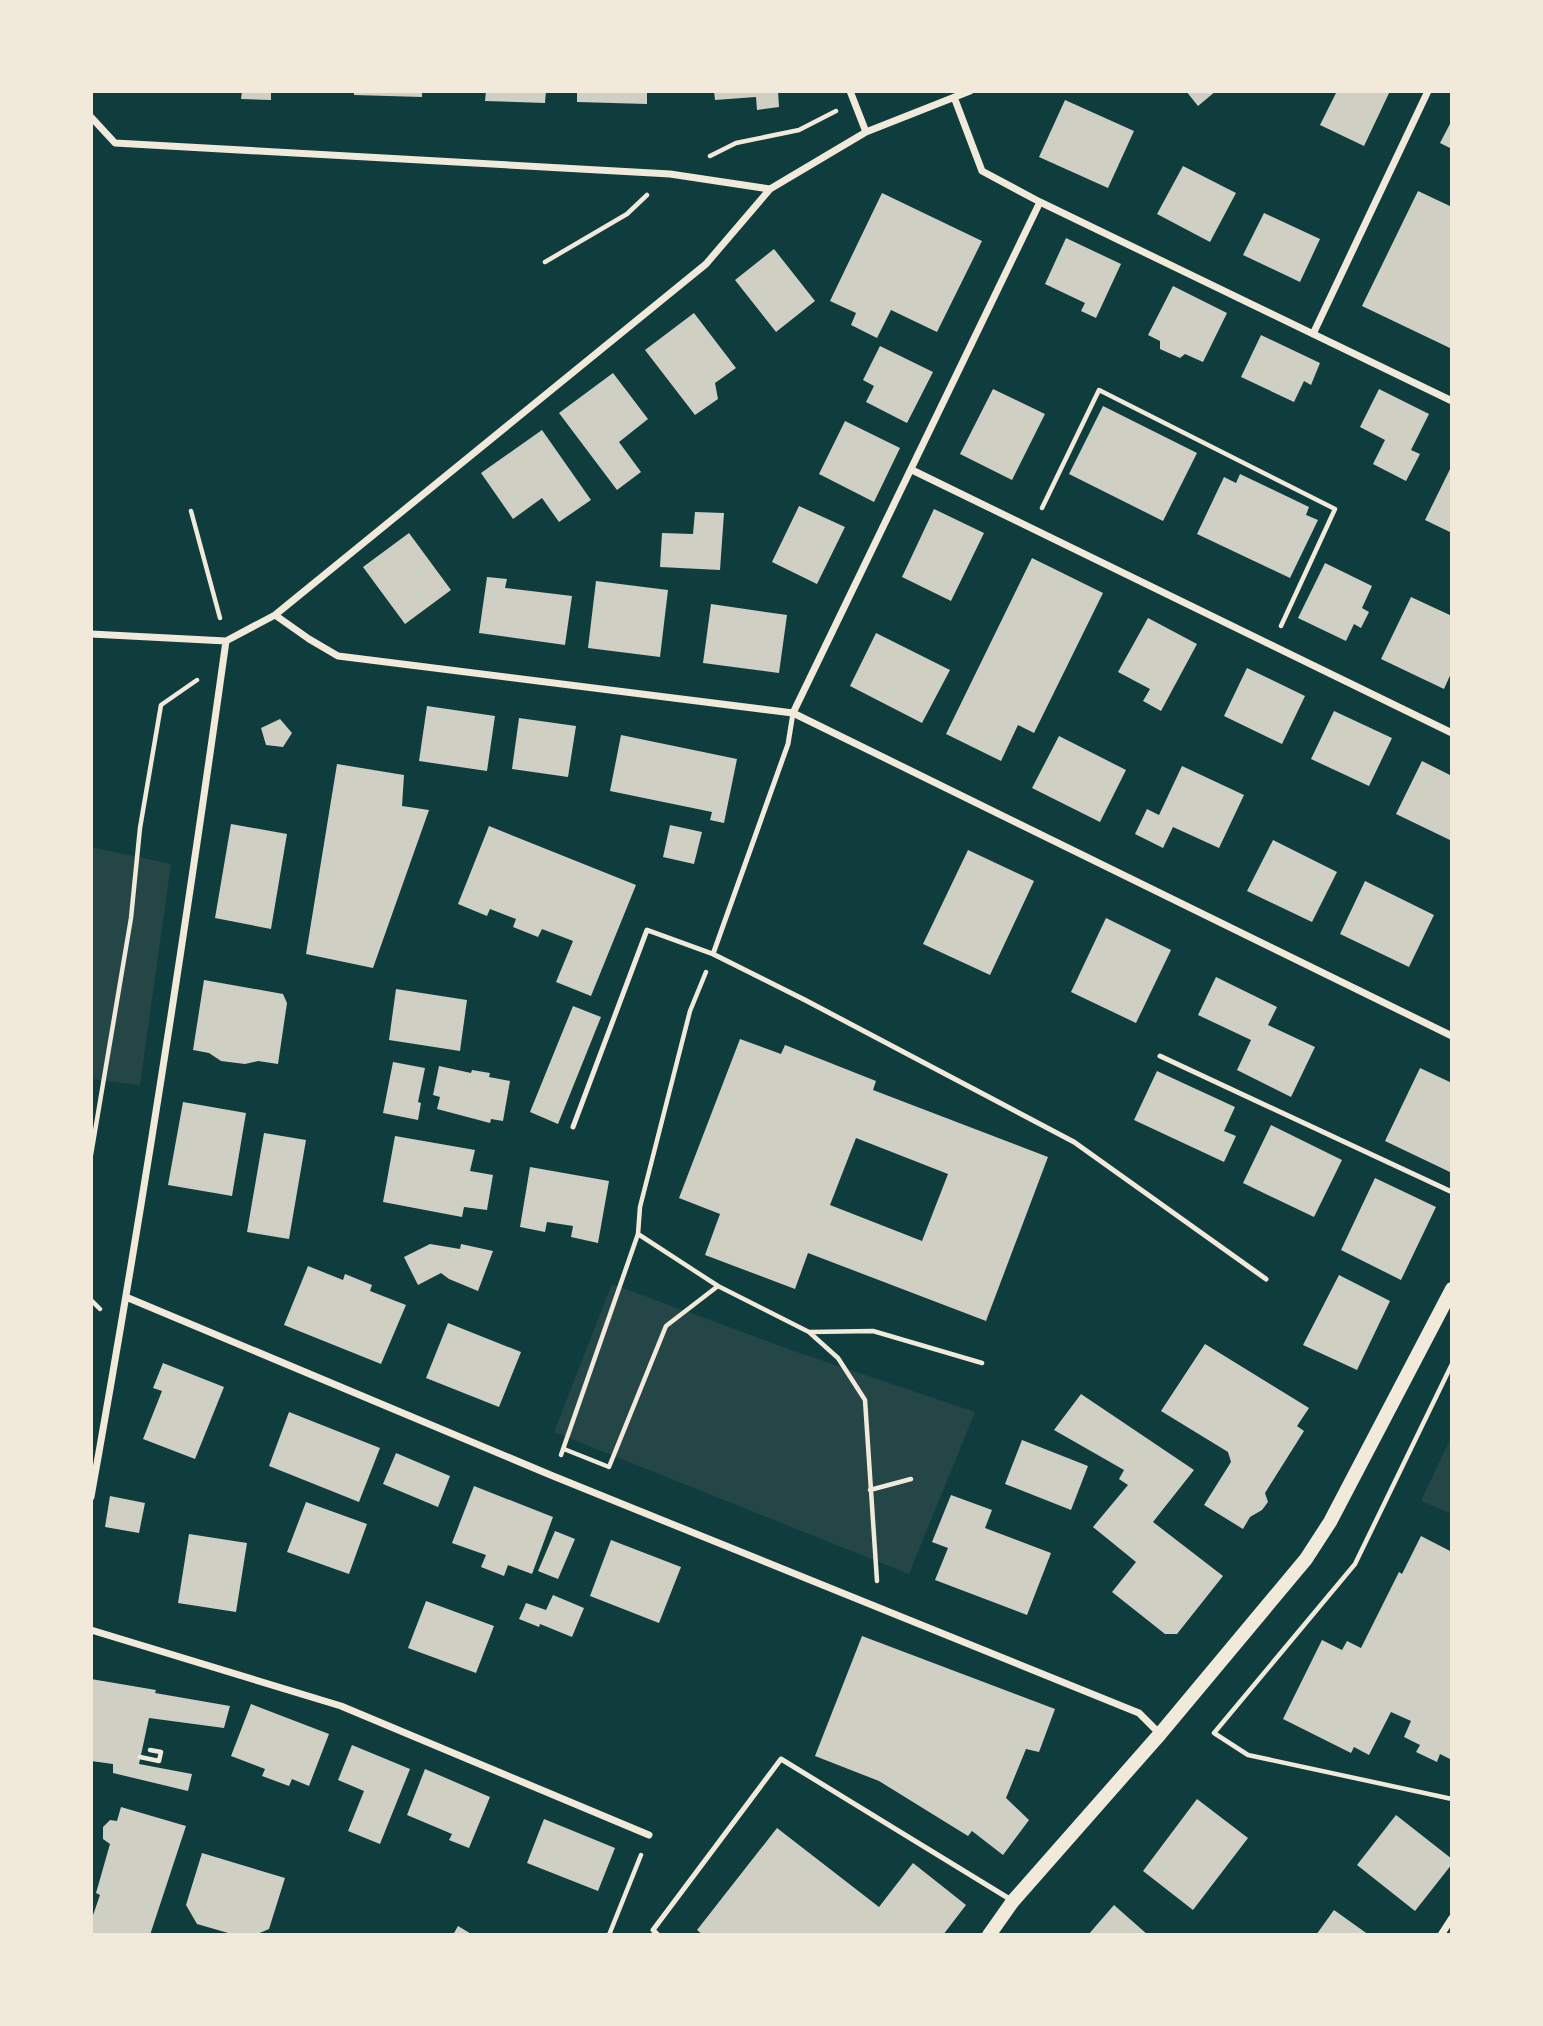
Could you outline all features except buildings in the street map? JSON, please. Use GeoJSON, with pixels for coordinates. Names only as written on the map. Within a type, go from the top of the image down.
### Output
{"type":"FeatureCollection","features":[{"type":"Feature","properties":{"kind":"main road"},"geometry":{"type":"LineString","coordinates":[[989,1935],[1013,1901],[1160,1734],[1306,1559],[1330,1522],[1452,1289]]}},
{"type":"Feature","properties":{"kind":"street"},"geometry":{"type":"LineString","coordinates":[[850,91],[866,132]]}},
{"type":"Feature","properties":{"kind":"street"},"geometry":{"type":"LineString","coordinates":[[91,634],[226,641],[275,615],[706,264],[770,189],[866,132],[970,91]]}},
{"type":"Feature","properties":{"kind":"street"},"geometry":{"type":"LineString","coordinates":[[1313,334],[1428,91]]}},
{"type":"Feature","properties":{"kind":"street"},"geometry":{"type":"LineString","coordinates":[[954,97],[982,171],[1040,202],[1452,401]]}},
{"type":"Feature","properties":{"kind":"street"},"geometry":{"type":"LineString","coordinates":[[91,117],[115,143],[670,174],[770,189]]}},
{"type":"Feature","properties":{"kind":"street"},"geometry":{"type":"LineString","coordinates":[[793,713],[1040,202]]}},
{"type":"Feature","properties":{"kind":"street"},"geometry":{"type":"LineString","coordinates":[[912,470],[1452,733]]}},
{"type":"Feature","properties":{"kind":"street"},"geometry":{"type":"LineString","coordinates":[[275,615],[338,656],[793,713],[1452,1037]]}},
{"type":"Feature","properties":{"kind":"street"},"geometry":{"type":"LineString","coordinates":[[91,1497],[126,1297],[226,641]]}},
{"type":"Feature","properties":{"kind":"street"},"geometry":{"type":"LineString","coordinates":[[126,1297],[553,1476],[1139,1713],[1160,1734]]}},
{"type":"Feature","properties":{"kind":"street"},"geometry":{"type":"LineString","coordinates":[[91,1630],[341,1706],[649,1835]]}},
{"type":"Feature","properties":{"kind":"street"},"geometry":{"type":"LineString","coordinates":[[1441,1935],[1452,1918]]}},
{"type":"Feature","properties":{"kind":"lane"},"geometry":{"type":"LineString","coordinates":[[713,954],[788,744],[793,713]]}},
{"type":"Feature","properties":{"kind":"lane"},"geometry":{"type":"LineString","coordinates":[[573,1127],[648,930],[713,954],[1074,1142],[1266,1279]]}},
{"type":"Feature","properties":{"kind":"lane"},"geometry":{"type":"LineString","coordinates":[[1160,1056],[1452,1192]]}},
{"type":"Feature","properties":{"kind":"lane"},"geometry":{"type":"LineString","coordinates":[[658,1935],[653,1930],[781,1759],[1013,1901]]}},
{"type":"Feature","properties":{"kind":"path"},"geometry":{"type":"LineString","coordinates":[[545,262],[627,214],[670,174],[736,144],[799,130],[854,102]]}},
{"type":"Feature","properties":{"kind":"path"},"geometry":{"type":"LineString","coordinates":[[1033,527],[1099,390],[1335,509],[1272,644]]}},
{"type":"Feature","properties":{"kind":"path"},"geometry":{"type":"LineString","coordinates":[[191,511],[226,641]]}},
{"type":"Feature","properties":{"kind":"path"},"geometry":{"type":"LineString","coordinates":[[91,1155],[131,918],[140,828],[161,705],[223,662]]}},
{"type":"Feature","properties":{"kind":"path"},"geometry":{"type":"LineString","coordinates":[[553,1476],[638,1234],[640,1207],[690,1011],[713,954]]}},
{"type":"Feature","properties":{"kind":"path"},"geometry":{"type":"LineString","coordinates":[[638,1234],[718,1286],[809,1332],[838,1357],[864,1401],[879,1608]]}},
{"type":"Feature","properties":{"kind":"path"},"geometry":{"type":"LineString","coordinates":[[564,1449],[609,1467],[666,1326],[718,1286]]}},
{"type":"Feature","properties":{"kind":"path"},"geometry":{"type":"LineString","coordinates":[[809,1332],[873,1331],[982,1363]]}},
{"type":"Feature","properties":{"kind":"path"},"geometry":{"type":"LineString","coordinates":[[1452,1364],[1354,1564],[1214,1733],[1248,1755],[1452,1799]]}},
{"type":"Feature","properties":{"kind":"path"},"geometry":{"type":"LineString","coordinates":[[870,1490],[911,1479]]}},
{"type":"Feature","properties":{"kind":"path"},"geometry":{"type":"LineString","coordinates":[[140,1757],[159,1761],[161,1752],[150,1750]]}},
{"type":"Feature","properties":{"kind":"path"},"geometry":{"type":"LineString","coordinates":[[609,1935],[649,1835]]}},
{"type":"Feature","properties":{"kind":"shaded area"},"geometry":{"type":"Polygon","coordinates":[[[91,847],[171,864],[140,1085],[91,1079],[91,847]]]}},
{"type":"Feature","properties":{"kind":"shaded area"},"geometry":{"type":"Polygon","coordinates":[[[612,1284],[794,1351],[975,1412],[909,1574],[554,1432],[612,1284]]]}},
{"type":"Feature","properties":{"kind":"shaded area"},"geometry":{"type":"Polygon","coordinates":[[[1452,1435],[1452,1514],[1421,1501],[1452,1435]]]}}]}
